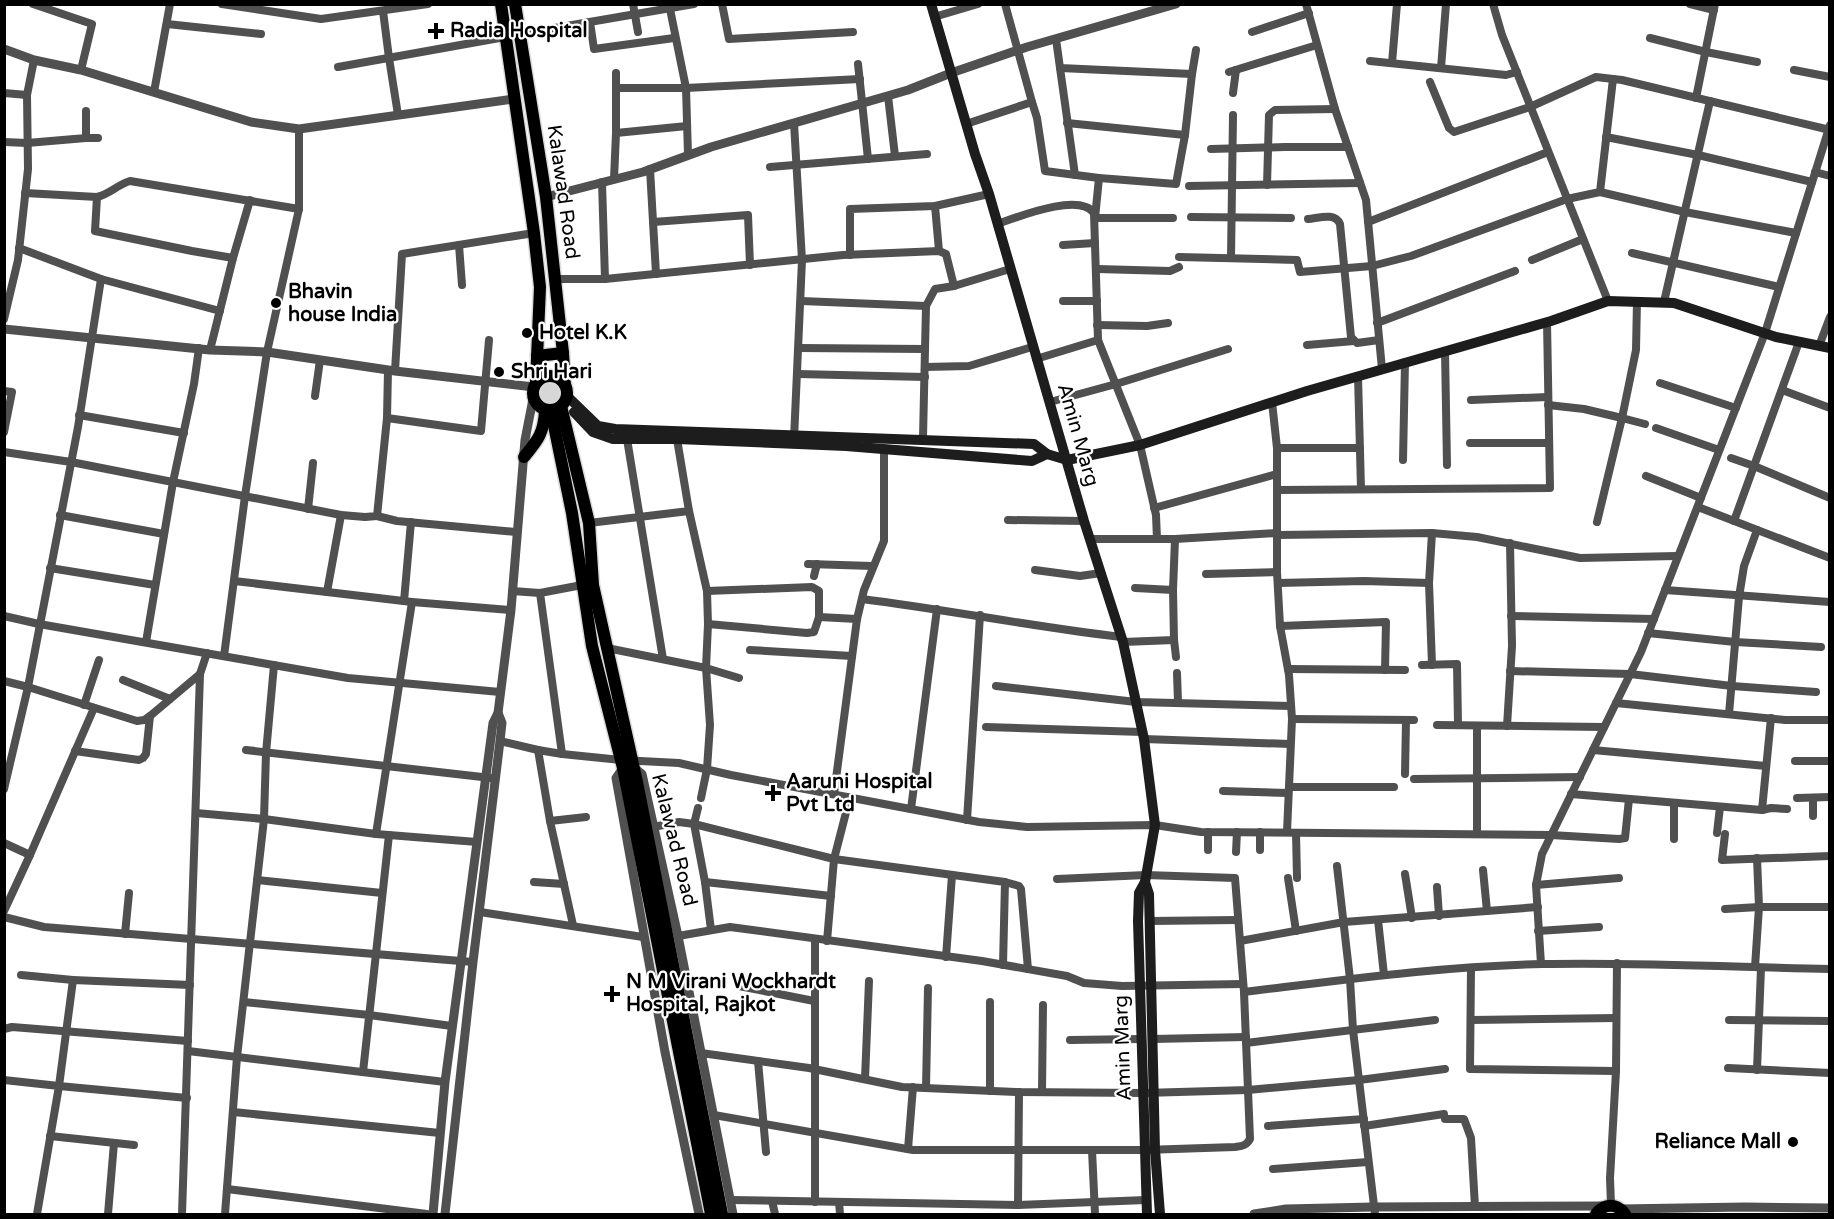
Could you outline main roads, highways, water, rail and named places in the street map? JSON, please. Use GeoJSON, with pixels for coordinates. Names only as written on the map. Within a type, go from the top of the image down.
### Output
{"type":"FeatureCollection","features":[{"type":"Feature","properties":{"kind":"main road","name":"Kalawad Road"},"geometry":{"type":"LineString","coordinates":[[501,4],[540,288],[534,389]]}},
{"type":"Feature","properties":{"kind":"main road","name":"Kalawad Road"},"geometry":{"type":"LineString","coordinates":[[515,4],[546,197],[563,353],[559,402],[582,585],[592,646],[628,769]]}},
{"type":"Feature","properties":{"kind":"main road","name":"Amin Marg"},"geometry":{"type":"LineString","coordinates":[[931,4],[1084,521],[1122,639],[1143,736],[1155,825],[1145,879],[1139,893],[1139,985],[1147,1039],[1149,1092],[1150,1150],[1147,1215]]}},
{"type":"Feature","properties":{"kind":"main road"},"geometry":{"type":"LineString","coordinates":[[559,402],[593,432],[613,439],[1034,444],[1047,454],[1067,460],[1140,445],[1272,402],[1547,322],[1608,301],[1674,303],[1765,333],[1824,347]]}},
{"type":"Feature","properties":{"kind":"main road"},"geometry":{"type":"LineString","coordinates":[[537,356],[563,353]]}},
{"type":"Feature","properties":{"kind":"main road"},"geometry":{"type":"LineString","coordinates":[[524,457],[540,438],[545,423],[559,402],[557,377],[546,376],[534,389],[540,408],[559,402],[598,426],[615,429],[794,440],[884,450],[1032,461],[1047,454]]}},
{"type":"Feature","properties":{"kind":"main road","name":"Kalawad Road"},"geometry":{"type":"LineString","coordinates":[[559,402],[589,523],[593,585],[607,648],[628,769]]}},
{"type":"Feature","properties":{"kind":"main road"},"geometry":{"type":"LineString","coordinates":[[628,769],[711,1215]]}},
{"type":"Feature","properties":{"kind":"main road"},"geometry":{"type":"LineString","coordinates":[[628,769],[682,1008],[722,1215]]}},
{"type":"Feature","properties":{"kind":"main road","name":"Amin Marg"},"geometry":{"type":"LineString","coordinates":[[1145,879],[1149,894],[1151,985],[1147,1039]]}},
{"type":"Feature","properties":{"kind":"main road","name":"Amin Marg"},"geometry":{"type":"LineString","coordinates":[[1150,1150],[1160,1215]]}},
{"type":"Feature","properties":{"kind":"place","name":"Radia Hospital"},"geometry":{"type":"Point","coordinates":[436,31]}},
{"type":"Feature","properties":{"kind":"place","name":"Bhavin house India"},"geometry":{"type":"Point","coordinates":[276,303]}},
{"type":"Feature","properties":{"kind":"place","name":"Hotel K.K"},"geometry":{"type":"Point","coordinates":[527,333]}},
{"type":"Feature","properties":{"kind":"place","name":"Shri Hari"},"geometry":{"type":"Point","coordinates":[499,372]}},
{"type":"Feature","properties":{"kind":"place","name":"Aaruni Hospital Pvt Ltd"},"geometry":{"type":"Point","coordinates":[773,793]}},
{"type":"Feature","properties":{"kind":"place","name":"N M Virani Wockhardt Hospital, Rajkot"},"geometry":{"type":"Point","coordinates":[612,994]}},
{"type":"Feature","properties":{"kind":"place","name":"Reliance Mall"},"geometry":{"type":"Point","coordinates":[1793,1142]}}]}
